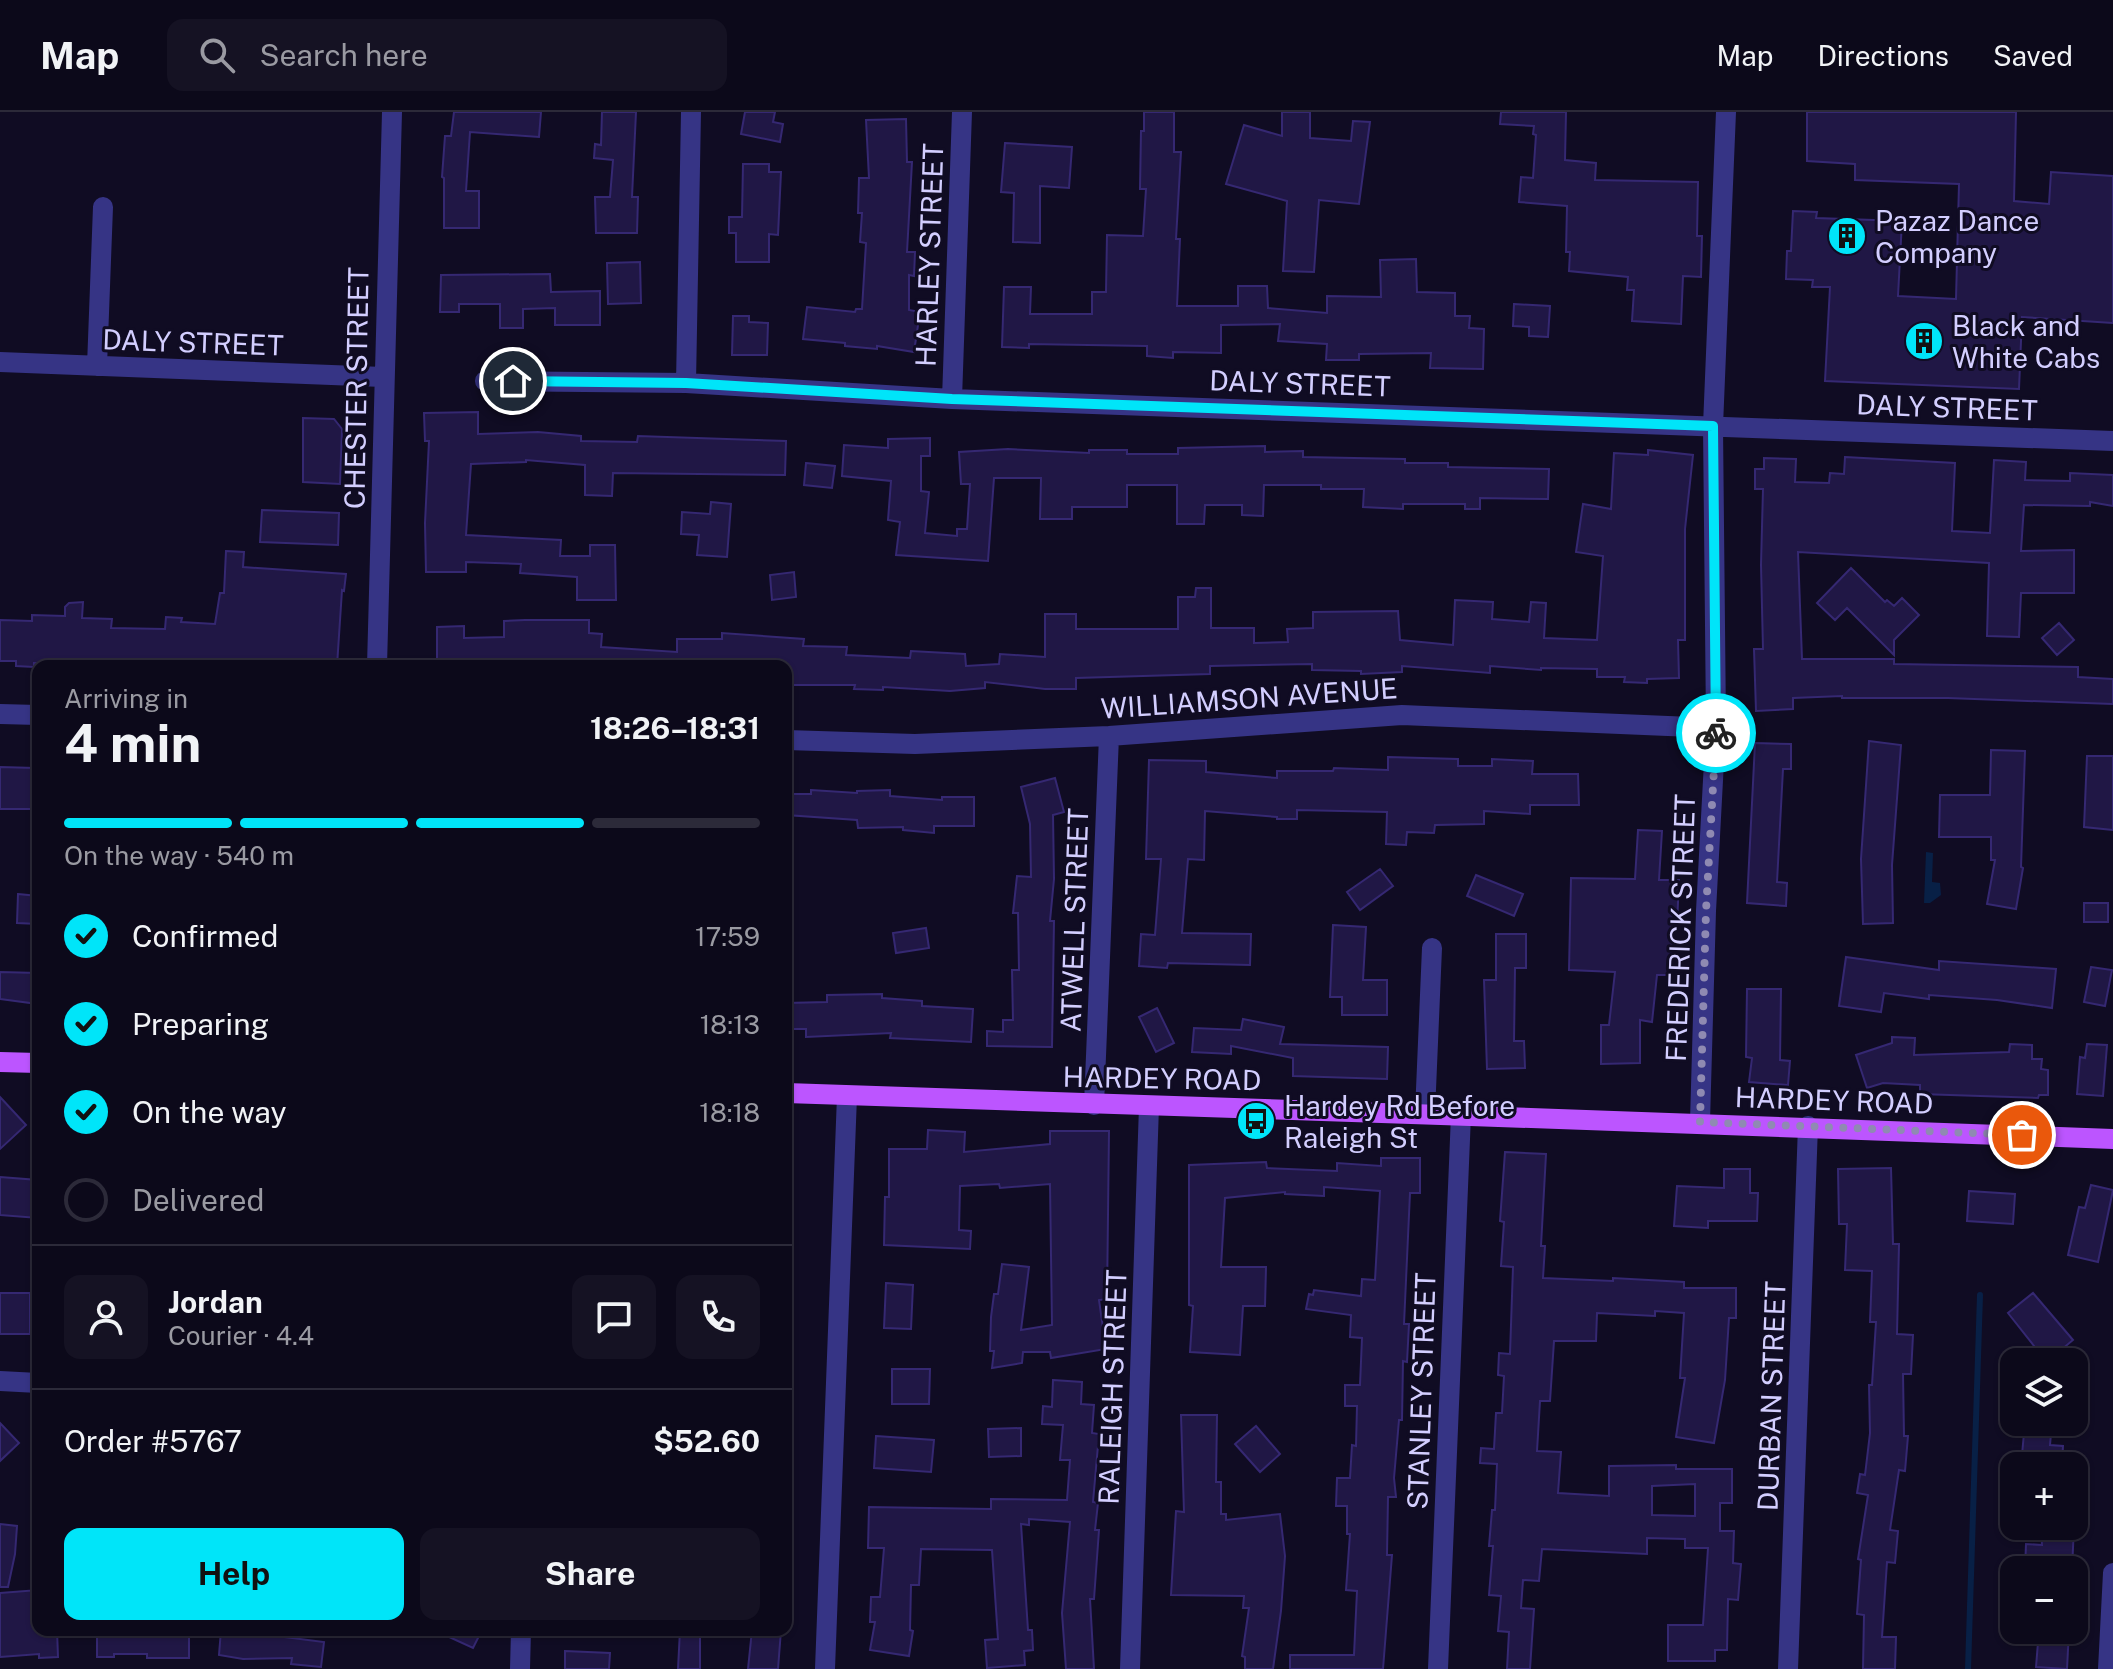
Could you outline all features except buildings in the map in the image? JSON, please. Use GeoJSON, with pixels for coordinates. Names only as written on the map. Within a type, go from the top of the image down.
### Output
{"type":"FeatureCollection","features":[{"type":"Feature","properties":{"kind":"main road"},"geometry":{"type":"LineString","coordinates":[[0,1062],[32,1063]]}},
{"type":"Feature","properties":{"kind":"main road","name":"HARDEY ROAD"},"geometry":{"type":"LineString","coordinates":[[792,1093],[1700,1122],[2113,1139]]}},
{"type":"Feature","properties":{"kind":"street","name":"CHESTER STREET"},"geometry":{"type":"LineString","coordinates":[[377,660],[392,112]]}},
{"type":"Feature","properties":{"kind":"street"},"geometry":{"type":"LineString","coordinates":[[686,383],[691,112]]}},
{"type":"Feature","properties":{"kind":"street","name":"HARLEY STREET"},"geometry":{"type":"LineString","coordinates":[[952,399],[962,112]]}},
{"type":"Feature","properties":{"kind":"street","name":"FREDERICK STREET"},"geometry":{"type":"LineString","coordinates":[[1700,1122],[1706,911],[1716,728],[1713,426],[1726,112]]}},
{"type":"Feature","properties":{"kind":"street"},"geometry":{"type":"LineString","coordinates":[[97,366],[103,207]]}},
{"type":"Feature","properties":{"kind":"street","name":"DALY STREET"},"geometry":{"type":"LineString","coordinates":[[0,362],[383,377]]}},
{"type":"Feature","properties":{"kind":"street","name":"DALY STREET"},"geometry":{"type":"LineString","coordinates":[[485,381],[686,383],[952,399],[2113,441]]}},
{"type":"Feature","properties":{"kind":"street"},"geometry":{"type":"LineString","coordinates":[[0,714],[32,715]]}},
{"type":"Feature","properties":{"kind":"street","name":"WILLIAMSON AVENUE"},"geometry":{"type":"LineString","coordinates":[[792,740],[915,744],[1109,736],[1402,715],[1716,728]]}},
{"type":"Feature","properties":{"kind":"street","name":"ATWELL STREET"},"geometry":{"type":"LineString","coordinates":[[1094,1105],[1109,736]]}},
{"type":"Feature","properties":{"kind":"street"},"geometry":{"type":"LineString","coordinates":[[1425,1113],[1432,948]]}},
{"type":"Feature","properties":{"kind":"street"},"geometry":{"type":"LineString","coordinates":[[825,1669],[847,1096]]}},
{"type":"Feature","properties":{"kind":"street","name":"RALEIGH STREET"},"geometry":{"type":"LineString","coordinates":[[1130,1669],[1149,1106]]}},
{"type":"Feature","properties":{"kind":"street","name":"STANLEY STREET"},"geometry":{"type":"LineString","coordinates":[[1438,1669],[1461,1115]]}},
{"type":"Feature","properties":{"kind":"street","name":"DURBAN STREET"},"geometry":{"type":"LineString","coordinates":[[1788,1669],[1808,1126]]}},
{"type":"Feature","properties":{"kind":"street"},"geometry":{"type":"LineString","coordinates":[[0,1381],[32,1383]]}},
{"type":"Feature","properties":{"kind":"street"},"geometry":{"type":"LineString","coordinates":[[2108,1669],[2113,1573]]}},
{"type":"Feature","properties":{"kind":"street"},"geometry":{"type":"LineString","coordinates":[[520,1669],[521,1636]]}},
{"type":"Feature","properties":{"kind":"water"},"geometry":{"type":"Polygon","coordinates":[[[1926,852],[1933,853],[1932,882],[1940,883],[1941,895],[1930,903],[1924,903],[1926,852]]]}},
{"type":"Feature","properties":{"kind":"waterway"},"geometry":{"type":"LineString","coordinates":[[1968,1669],[1980,1295]]}},
{"type":"Feature","properties":{"kind":"way so far"},"geometry":{"type":"LineString","coordinates":[[1716,733],[1706,911],[1700,1122],[2022,1135]]}},
{"type":"Feature","properties":{"kind":"place","name":"Pazaz Dance Company"},"geometry":{"type":"Point","coordinates":[1847,236]}},
{"type":"Feature","properties":{"kind":"place","name":"Black and White Cabs"},"geometry":{"type":"Point","coordinates":[1924,341]}},
{"type":"Feature","properties":{"kind":"place","name":"Hardey Rd Before Raleigh St"},"geometry":{"type":"Point","coordinates":[1256,1121]}},
{"type":"Feature","properties":{"kind":"route"},"geometry":{"type":"LineString","coordinates":[[513,381],[686,383],[952,399],[1713,426],[1716,733]]}}]}
